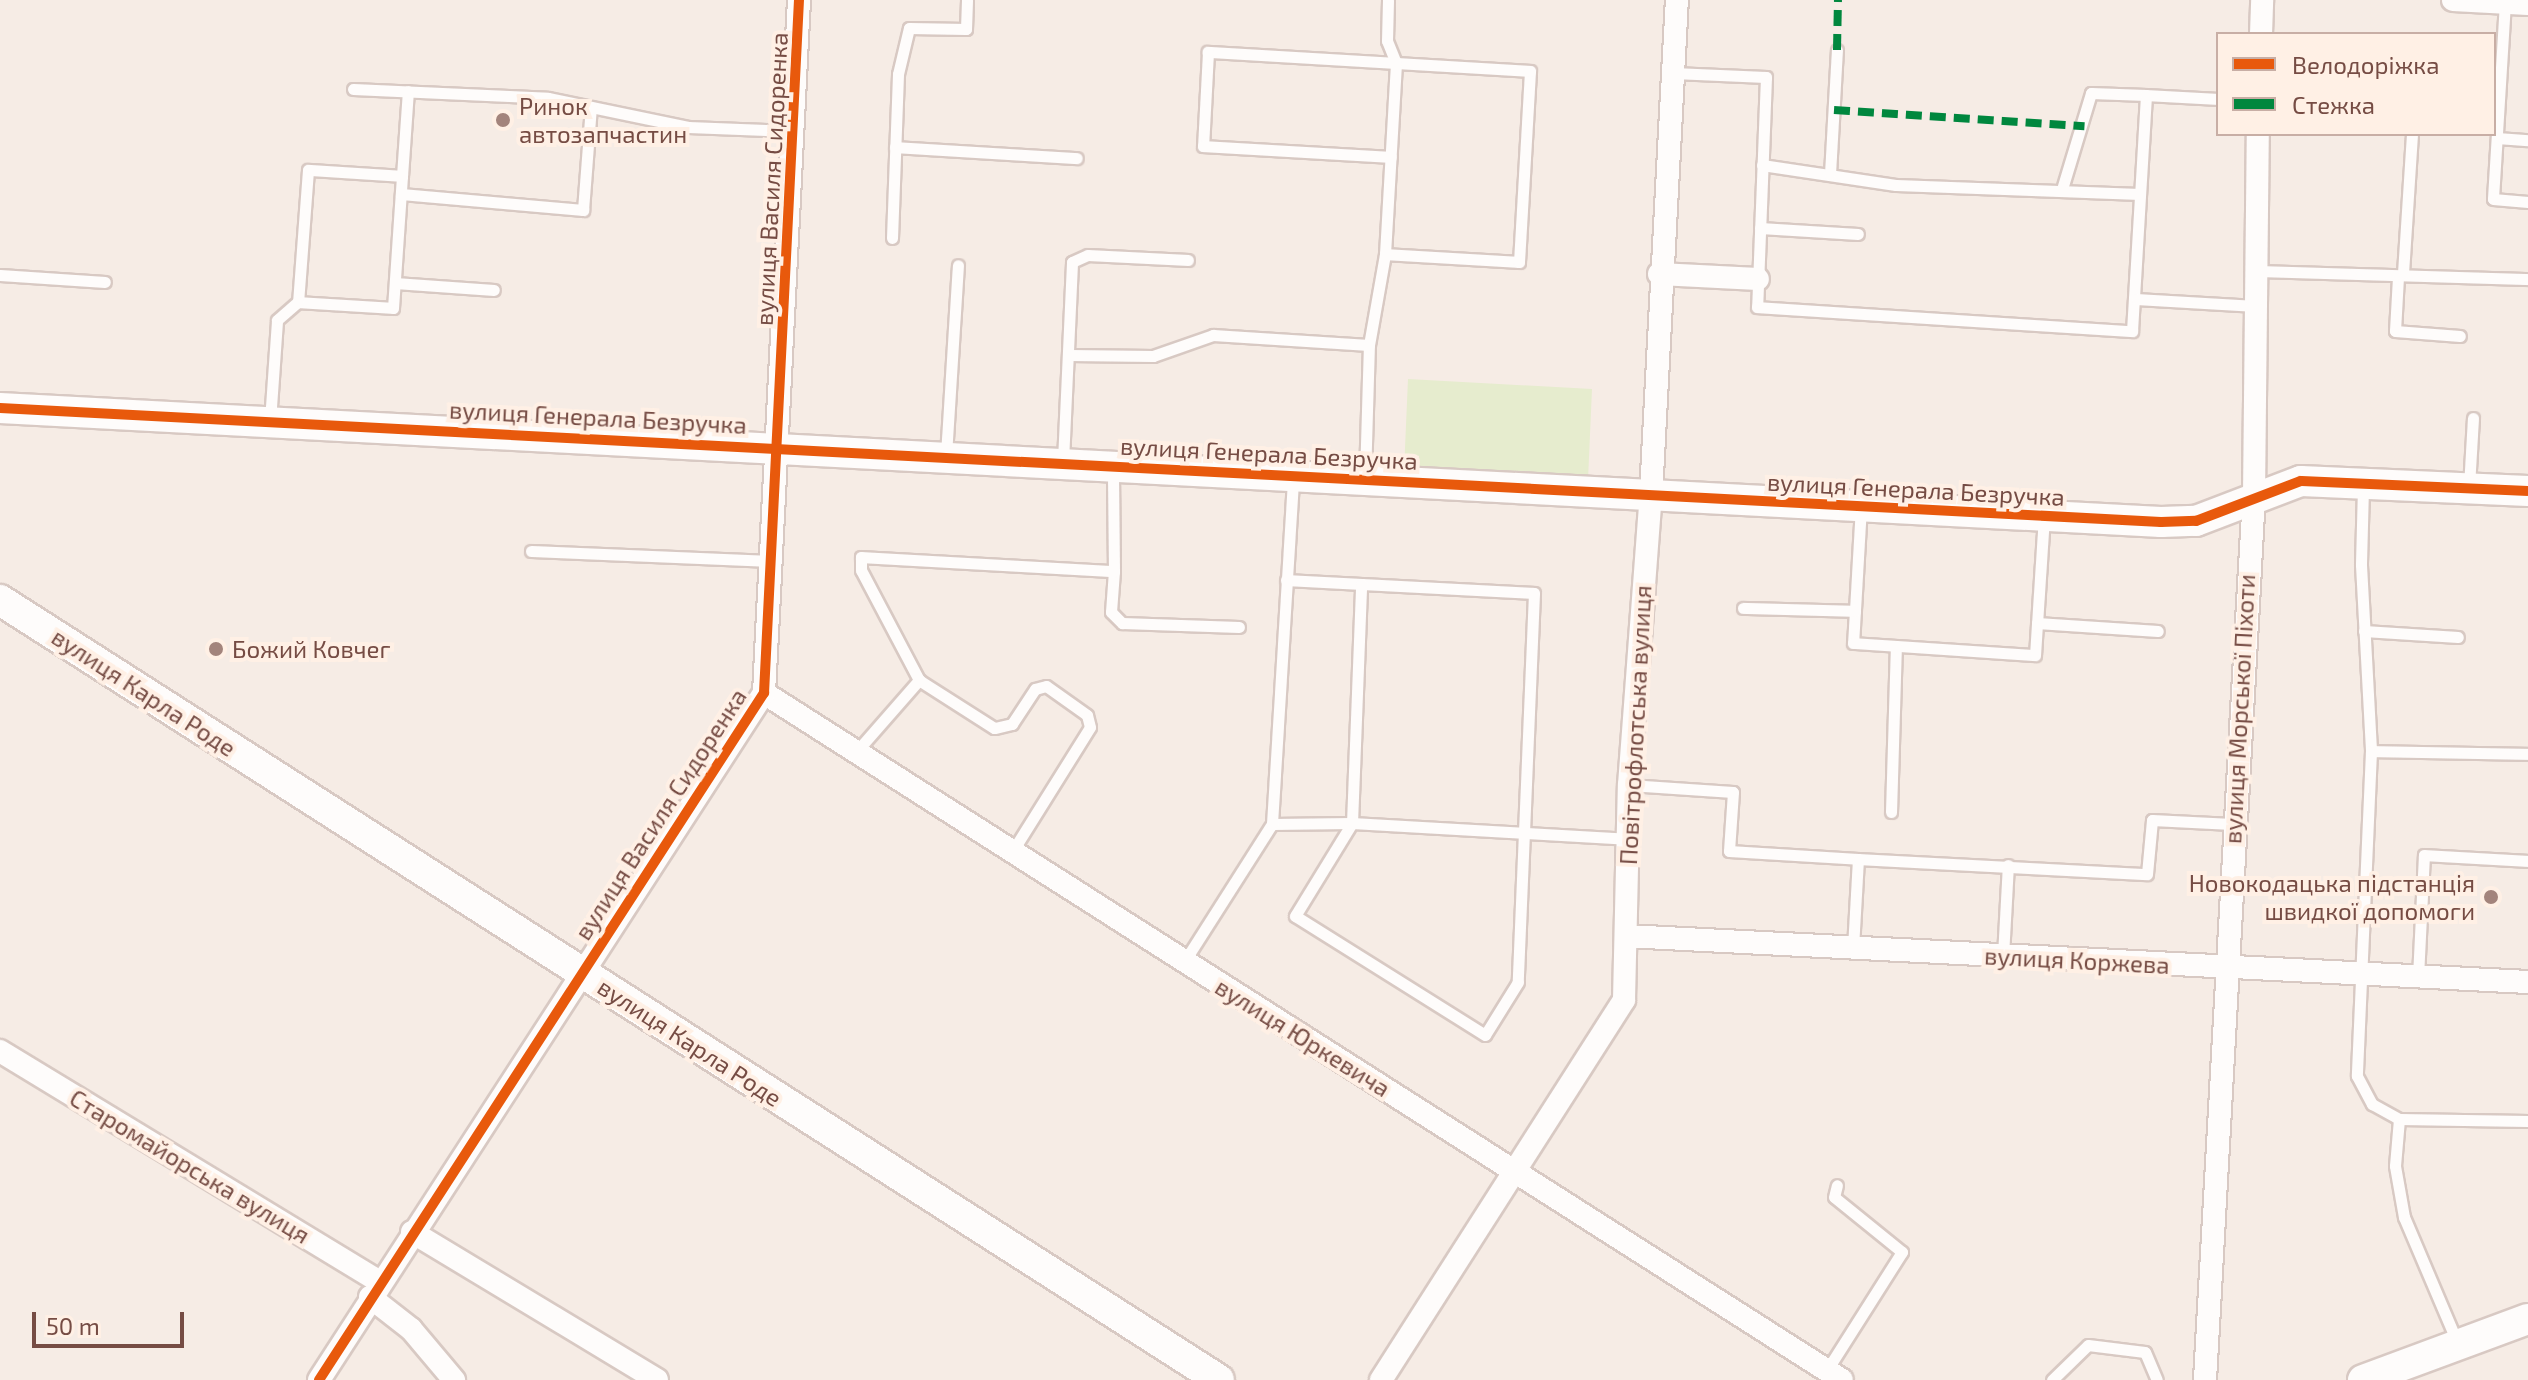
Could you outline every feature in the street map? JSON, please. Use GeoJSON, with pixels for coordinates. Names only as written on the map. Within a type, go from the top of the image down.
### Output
{"type":"FeatureCollection","features":[{"type":"Feature","properties":{"kind":"street","name":"вулиця Василя Сидоренка"},"geometry":{"type":"LineString","coordinates":[[319,1380],[375,1289],[764,693],[779,446],[799,0]]}},
{"type":"Feature","properties":{"kind":"street","name":"Повітрофлотська вулиця"},"geometry":{"type":"LineString","coordinates":[[1381,1380],[1513,1169],[1624,1000],[1629,785],[1651,494],[1659,274],[1677,0]]}},
{"type":"Feature","properties":{"kind":"street"},"geometry":{"type":"LineString","coordinates":[[2261,32],[2262,0]]}},
{"type":"Feature","properties":{"kind":"street"},"geometry":{"type":"LineString","coordinates":[[2453,0],[2528,4]]}},
{"type":"Feature","properties":{"kind":"street","name":"вулиця Морської Піхоти"},"geometry":{"type":"LineString","coordinates":[[2205,1380],[2224,967],[2254,496],[2258,136]]}},
{"type":"Feature","properties":{"kind":"street"},"geometry":{"type":"LineString","coordinates":[[1659,274],[1758,279]]}},
{"type":"Feature","properties":{"kind":"street","name":"вулиця Генерала Безручка"},"geometry":{"type":"LineString","coordinates":[[0,408],[1063,461],[2044,516],[2196,521],[2254,496],[2301,481],[2528,491]]}},
{"type":"Feature","properties":{"kind":"street","name":"вулиця Карла Роде"},"geometry":{"type":"LineString","coordinates":[[0,600],[1219,1380]]}},
{"type":"Feature","properties":{"kind":"street","name":"вулиця Юркевича"},"geometry":{"type":"LineString","coordinates":[[764,693],[1834,1375]]}},
{"type":"Feature","properties":{"kind":"street","name":"вулиця Коржева"},"geometry":{"type":"LineString","coordinates":[[1626,936],[2528,982]]}},
{"type":"Feature","properties":{"kind":"street","name":"Старомайорська вулиця"},"geometry":{"type":"LineString","coordinates":[[0,1051],[375,1289],[454,1380]]}},
{"type":"Feature","properties":{"kind":"street"},"geometry":{"type":"LineString","coordinates":[[412,1232],[657,1380]]}},
{"type":"Feature","properties":{"kind":"street"},"geometry":{"type":"LineString","coordinates":[[2363,1380],[2528,1319]]}},
{"type":"Feature","properties":{"kind":"lane"},"geometry":{"type":"LineString","coordinates":[[892,238],[898,74],[909,28],[966,29],[967,0]]}},
{"type":"Feature","properties":{"kind":"lane"},"geometry":{"type":"LineString","coordinates":[[1365,478],[1369,345],[1385,254],[1396,63],[1387,41],[1388,0]]}},
{"type":"Feature","properties":{"kind":"lane"},"geometry":{"type":"LineString","coordinates":[[2505,2],[2493,199],[2528,202]]}},
{"type":"Feature","properties":{"kind":"lane"},"geometry":{"type":"LineString","coordinates":[[1830,174],[1837,50]]}},
{"type":"Feature","properties":{"kind":"lane"},"geometry":{"type":"LineString","coordinates":[[1385,254],[1519,262],[1530,71],[1208,52],[1203,146],[1391,157]]}},
{"type":"Feature","properties":{"kind":"lane"},"geometry":{"type":"LineString","coordinates":[[1673,73],[1766,77],[1757,307],[2132,331],[2137,299],[2146,95]]}},
{"type":"Feature","properties":{"kind":"lane"},"geometry":{"type":"LineString","coordinates":[[353,89],[548,98],[688,127],[792,131]]}},
{"type":"Feature","properties":{"kind":"lane"},"geometry":{"type":"LineString","coordinates":[[270,422],[277,320],[298,302],[393,308],[408,91]]}},
{"type":"Feature","properties":{"kind":"lane"},"geometry":{"type":"LineString","coordinates":[[2062,189],[2091,93],[2216,99]]}},
{"type":"Feature","properties":{"kind":"lane"},"geometry":{"type":"LineString","coordinates":[[401,194],[583,210],[591,107]]}},
{"type":"Feature","properties":{"kind":"lane"},"geometry":{"type":"LineString","coordinates":[[2412,136],[2395,331],[2460,336]]}},
{"type":"Feature","properties":{"kind":"lane"},"geometry":{"type":"LineString","coordinates":[[2497,138],[2528,140]]}},
{"type":"Feature","properties":{"kind":"lane"},"geometry":{"type":"LineString","coordinates":[[895,147],[1077,158]]}},
{"type":"Feature","properties":{"kind":"lane"},"geometry":{"type":"LineString","coordinates":[[1762,165],[1896,185],[2140,194]]}},
{"type":"Feature","properties":{"kind":"lane"},"geometry":{"type":"LineString","coordinates":[[298,302],[308,170],[402,176]]}},
{"type":"Feature","properties":{"kind":"lane"},"geometry":{"type":"LineString","coordinates":[[1760,228],[1858,234]]}},
{"type":"Feature","properties":{"kind":"lane"},"geometry":{"type":"LineString","coordinates":[[1063,461],[1072,262],[1088,255],[1188,260]]}},
{"type":"Feature","properties":{"kind":"lane"},"geometry":{"type":"LineString","coordinates":[[946,455],[958,265]]}},
{"type":"Feature","properties":{"kind":"lane"},"geometry":{"type":"LineString","coordinates":[[2255,271],[2528,279]]}},
{"type":"Feature","properties":{"kind":"lane"},"geometry":{"type":"LineString","coordinates":[[0,275],[105,282]]}},
{"type":"Feature","properties":{"kind":"lane"},"geometry":{"type":"LineString","coordinates":[[395,283],[494,290]]}},
{"type":"Feature","properties":{"kind":"lane"},"geometry":{"type":"LineString","coordinates":[[2137,299],[2255,306]]}},
{"type":"Feature","properties":{"kind":"lane"},"geometry":{"type":"LineString","coordinates":[[1069,355],[1153,356],[1213,335],[1369,345]]}},
{"type":"Feature","properties":{"kind":"lane"},"geometry":{"type":"LineString","coordinates":[[2469,488],[2473,418]]}},
{"type":"Feature","properties":{"kind":"lane"},"geometry":{"type":"LineString","coordinates":[[1113,464],[1114,571],[1111,612],[1122,623],[1239,627]]}},
{"type":"Feature","properties":{"kind":"lane"},"geometry":{"type":"LineString","coordinates":[[1184,962],[1272,824],[1294,474]]}},
{"type":"Feature","properties":{"kind":"lane"},"geometry":{"type":"LineString","coordinates":[[2364,483],[2364,631],[2371,751],[2358,974],[2357,1076],[2372,1104],[2399,1119],[2528,1121]]}},
{"type":"Feature","properties":{"kind":"lane"},"geometry":{"type":"LineString","coordinates":[[1861,505],[1853,643],[2035,655],[2044,516]]}},
{"type":"Feature","properties":{"kind":"lane"},"geometry":{"type":"LineString","coordinates":[[531,551],[772,561]]}},
{"type":"Feature","properties":{"kind":"lane"},"geometry":{"type":"LineString","coordinates":[[1012,852],[1090,727],[1087,715],[1046,686],[1035,689],[1012,724],[994,728],[919,680],[861,570],[861,557],[1114,571]]}},
{"type":"Feature","properties":{"kind":"lane"},"geometry":{"type":"LineString","coordinates":[[1286,580],[1534,593],[1518,982],[1485,1035],[1295,916],[1352,823],[1361,584]]}},
{"type":"Feature","properties":{"kind":"lane"},"geometry":{"type":"LineString","coordinates":[[1743,608],[1855,611]]}},
{"type":"Feature","properties":{"kind":"lane"},"geometry":{"type":"LineString","coordinates":[[2037,623],[2158,631]]}},
{"type":"Feature","properties":{"kind":"lane"},"geometry":{"type":"LineString","coordinates":[[2364,631],[2458,637]]}},
{"type":"Feature","properties":{"kind":"lane"},"geometry":{"type":"LineString","coordinates":[[1891,812],[1896,646]]}},
{"type":"Feature","properties":{"kind":"lane"},"geometry":{"type":"LineString","coordinates":[[856,752],[919,680]]}},
{"type":"Feature","properties":{"kind":"lane"},"geometry":{"type":"LineString","coordinates":[[2371,751],[2528,754]]}},
{"type":"Feature","properties":{"kind":"lane"},"geometry":{"type":"LineString","coordinates":[[1629,785],[1733,792],[1729,851],[2147,874],[2152,820],[2232,824]]}},
{"type":"Feature","properties":{"kind":"lane"},"geometry":{"type":"LineString","coordinates":[[1272,824],[1352,823],[1627,839]]}},
{"type":"Feature","properties":{"kind":"lane"},"geometry":{"type":"LineString","coordinates":[[2418,977],[2424,855],[2528,861]]}},
{"type":"Feature","properties":{"kind":"lane"},"geometry":{"type":"LineString","coordinates":[[1853,948],[1858,859]]}},
{"type":"Feature","properties":{"kind":"lane"},"geometry":{"type":"LineString","coordinates":[[2003,956],[2008,865]]}},
{"type":"Feature","properties":{"kind":"lane"},"geometry":{"type":"LineString","coordinates":[[2399,1119],[2395,1166],[2404,1217],[2458,1345]]}},
{"type":"Feature","properties":{"kind":"lane"},"geometry":{"type":"LineString","coordinates":[[1834,1375],[1902,1252],[1834,1197],[1837,1185]]}},
{"type":"Feature","properties":{"kind":"lane"},"geometry":{"type":"LineString","coordinates":[[2052,1380],[2088,1345],[2145,1352],[2157,1380]]}},
{"type":"Feature","properties":{"kind":"green space"},"geometry":{"type":"Polygon","coordinates":[[[1408,379],[1592,389],[1588,480],[1404,471],[1408,379]]]}},
{"type":"Feature","properties":{"kind":"marked path"},"geometry":{"type":"LineString","coordinates":[[1837,50],[1838,0]]}},
{"type":"Feature","properties":{"kind":"marked path"},"geometry":{"type":"LineString","coordinates":[[1834,110],[2084,126]]}},
{"type":"Feature","properties":{"kind":"cycle path"},"geometry":{"type":"LineString","coordinates":[[319,1380],[764,693],[799,0]]}},
{"type":"Feature","properties":{"kind":"cycle path"},"geometry":{"type":"LineString","coordinates":[[0,408],[2161,522],[2196,521],[2301,481],[2528,491]]}},
{"type":"Feature","properties":{"kind":"place","name":"Ринок автозапчастин"},"geometry":{"type":"Point","coordinates":[503,120]}},
{"type":"Feature","properties":{"kind":"place","name":"Божий Ковчег"},"geometry":{"type":"Point","coordinates":[216,649]}},
{"type":"Feature","properties":{"kind":"place","name":"Новокодацька підстанція швидкої допомоги"},"geometry":{"type":"Point","coordinates":[2491,897]}}]}
